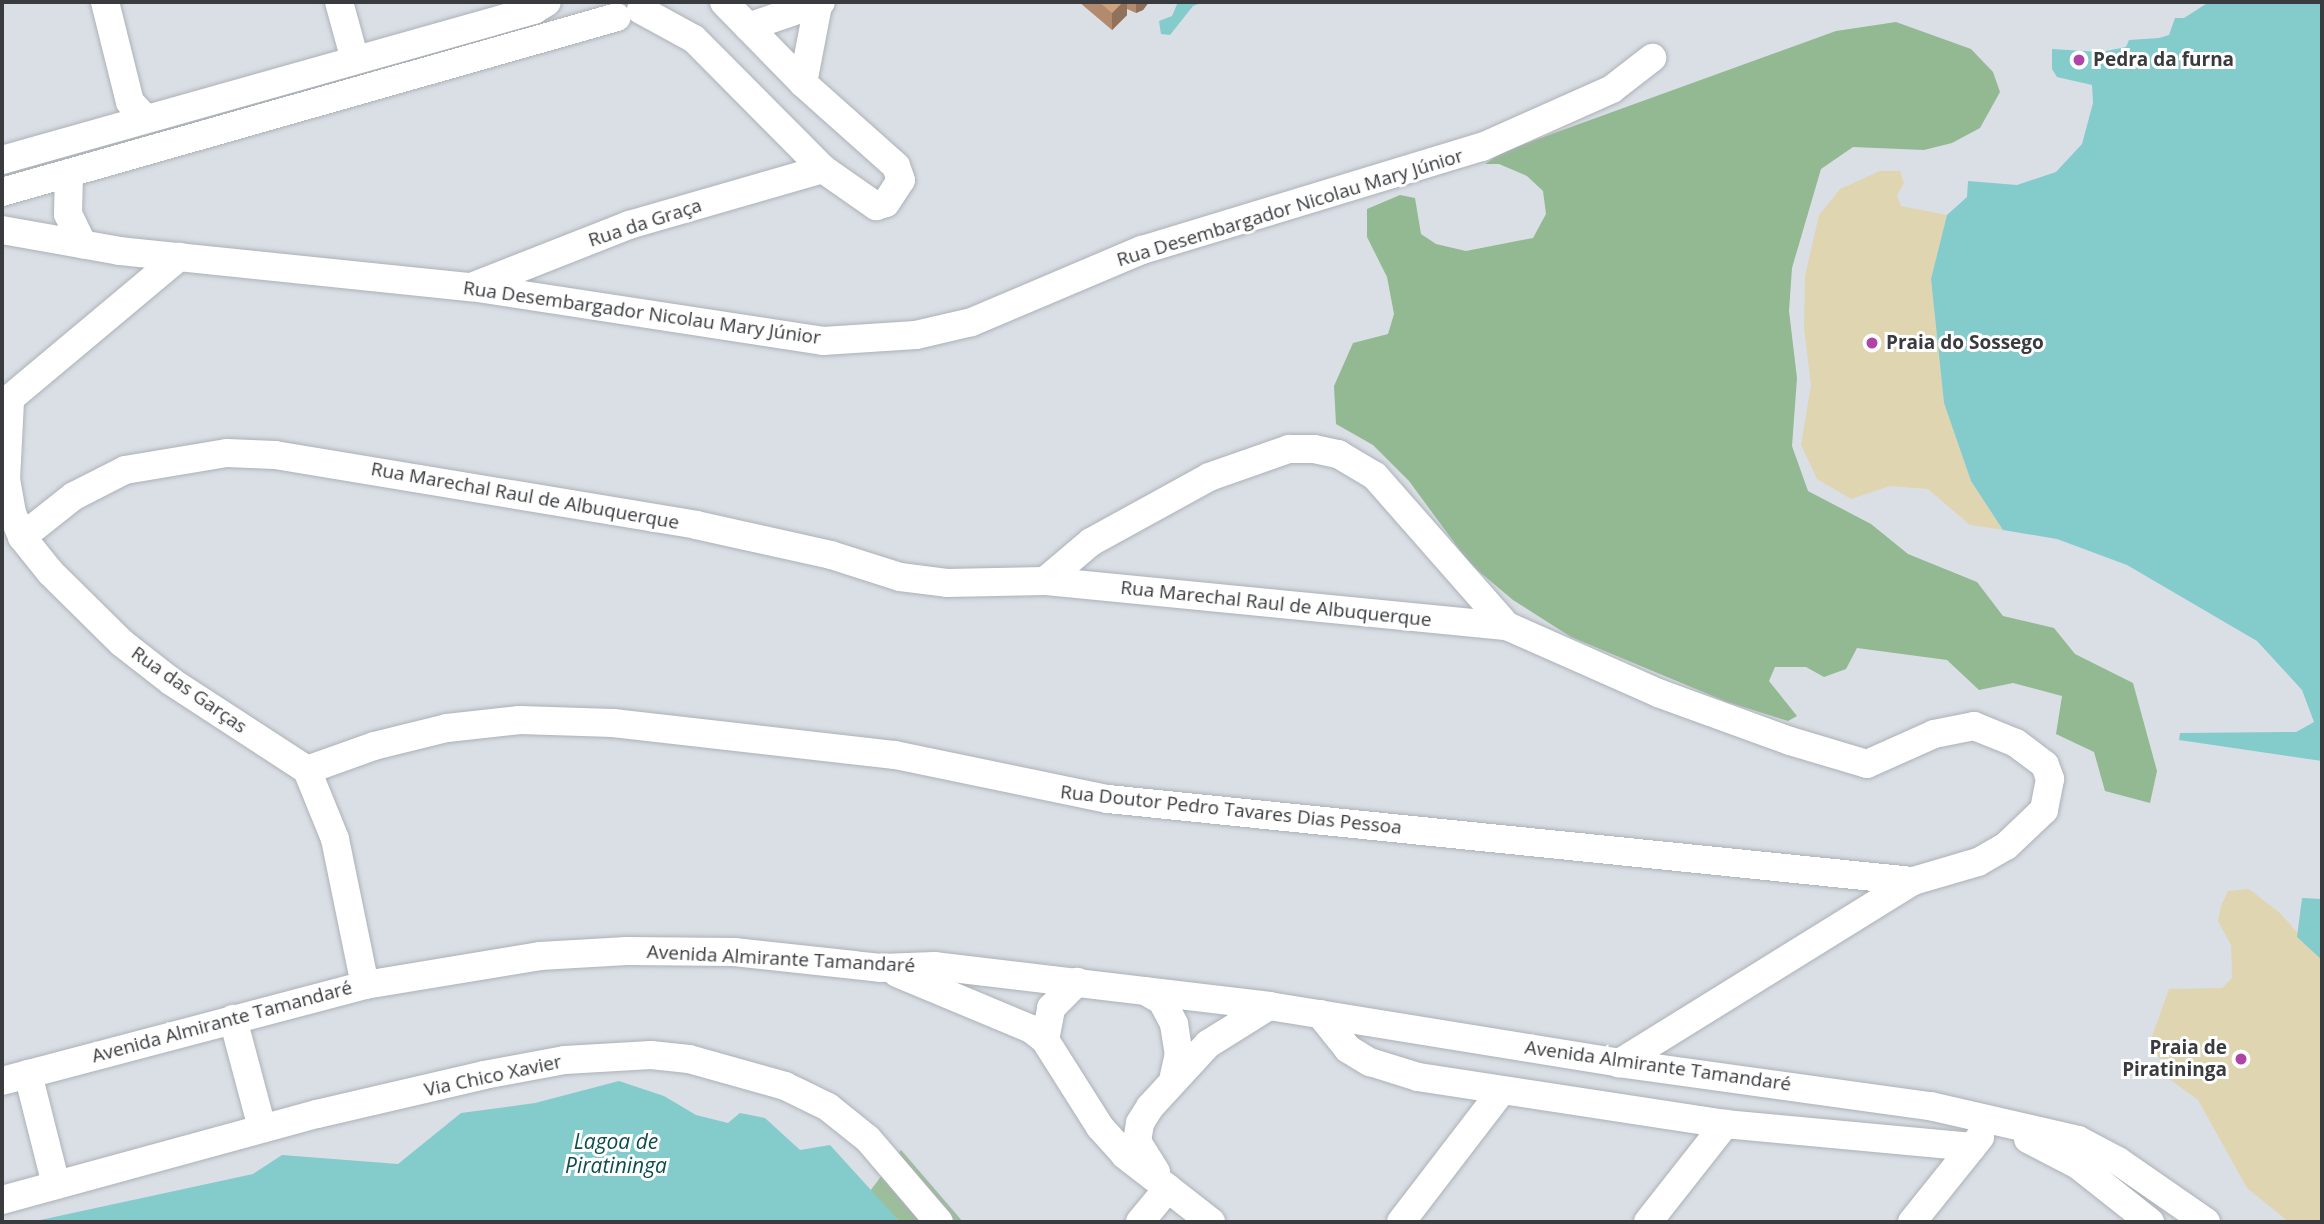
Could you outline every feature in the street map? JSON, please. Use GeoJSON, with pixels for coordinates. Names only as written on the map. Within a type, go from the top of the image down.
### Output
{"type":"FeatureCollection","features":[{"type":"Feature","properties":{"kind":"street"},"geometry":{"type":"LineString","coordinates":[[105,2],[133,116]]}},
{"type":"Feature","properties":{"kind":"street"},"geometry":{"type":"LineString","coordinates":[[338,2],[355,61]]}},
{"type":"Feature","properties":{"kind":"street"},"geometry":{"type":"LineString","coordinates":[[2,160],[133,116],[355,61],[534,10],[547,2]]}},
{"type":"Feature","properties":{"kind":"street"},"geometry":{"type":"LineString","coordinates":[[584,2],[603,14],[636,10],[694,39],[823,169],[876,206],[896,193],[901,180],[896,166],[803,83],[724,2]]}},
{"type":"Feature","properties":{"kind":"street"},"geometry":{"type":"LineString","coordinates":[[748,27],[819,3],[803,83]]}},
{"type":"Feature","properties":{"kind":"street"},"geometry":{"type":"LineString","coordinates":[[2,192],[636,10]]}},
{"type":"Feature","properties":{"kind":"street","name":"Rua Desembargador Nicolau Mary Júnior"},"geometry":{"type":"LineString","coordinates":[[2,230],[179,257],[471,286],[823,341],[936,331],[1007,308],[1142,250],[1482,147],[1612,89],[1653,58]]}},
{"type":"Feature","properties":{"kind":"street","name":"Rua da Graça"},"geometry":{"type":"LineString","coordinates":[[471,286],[629,225],[823,169]]}},
{"type":"Feature","properties":{"kind":"street"},"geometry":{"type":"LineString","coordinates":[[69,173],[68,214],[83,244]]}},
{"type":"Feature","properties":{"kind":"street"},"geometry":{"type":"LineString","coordinates":[[6,403],[179,257]]}},
{"type":"Feature","properties":{"kind":"street","name":"Rua das Garças"},"geometry":{"type":"LineString","coordinates":[[6,403],[6,479],[22,537],[50,572],[76,601],[172,682],[307,771]]}},
{"type":"Feature","properties":{"kind":"street","name":"Rua Marechal Raul de Albuquerque"},"geometry":{"type":"LineString","coordinates":[[1045,581],[1091,542],[1209,477],[1289,449],[1314,449],[1338,454],[1375,476],[1507,626]]}},
{"type":"Feature","properties":{"kind":"street","name":"Rua Marechal Raul de Albuquerque"},"geometry":{"type":"LineString","coordinates":[[22,537],[74,496],[125,470],[227,453],[275,455],[696,525],[831,555],[900,577],[947,583],[1045,581],[1507,626],[1658,693],[1790,741],[1867,764],[1934,734],[1974,726],[2016,743],[2045,765],[2050,779],[2049,796],[2029,828],[1978,862],[1913,881],[1619,1063]]}},
{"type":"Feature","properties":{"kind":"street","name":"Rua Doutor Pedro Tavares Dias Pessoa"},"geometry":{"type":"LineString","coordinates":[[307,771],[374,746],[447,728],[520,720],[613,723],[895,755],[1108,799],[1913,881]]}},
{"type":"Feature","properties":{"kind":"street"},"geometry":{"type":"LineString","coordinates":[[307,771],[335,839],[365,985]]}},
{"type":"Feature","properties":{"kind":"street","name":"Avenida Almirante Tamandaré"},"geometry":{"type":"LineString","coordinates":[[15,1077],[365,985],[540,956],[627,951],[734,952],[881,968],[935,966],[1269,1006],[1619,1063],[1874,1096],[1992,1121],[2095,1148],[2189,1217]]}},
{"type":"Feature","properties":{"kind":"street"},"geometry":{"type":"LineString","coordinates":[[881,968],[1015,1020],[1045,1040],[1082,1099],[1125,1155],[1211,1222]]}},
{"type":"Feature","properties":{"kind":"street"},"geometry":{"type":"LineString","coordinates":[[1045,1040],[1051,1008],[1077,982]]}},
{"type":"Feature","properties":{"kind":"street"},"geometry":{"type":"LineString","coordinates":[[1145,991],[1162,1001],[1174,1024],[1179,1054],[1174,1076]]}},
{"type":"Feature","properties":{"kind":"street"},"geometry":{"type":"LineString","coordinates":[[1168,1188],[1137,1142],[1140,1123],[1174,1076],[1218,1036],[1269,1006]]}},
{"type":"Feature","properties":{"kind":"street"},"geometry":{"type":"LineString","coordinates":[[1320,1014],[1337,1039],[1370,1062],[1418,1077],[1500,1093],[1725,1124],[1972,1147]]}},
{"type":"Feature","properties":{"kind":"street"},"geometry":{"type":"LineString","coordinates":[[233,1019],[262,1128]]}},
{"type":"Feature","properties":{"kind":"street","name":"Via Chico Xavier"},"geometry":{"type":"LineString","coordinates":[[2,1200],[262,1128],[551,1062],[651,1055],[689,1059],[785,1086],[828,1107],[867,1139],[939,1222]]}},
{"type":"Feature","properties":{"kind":"street"},"geometry":{"type":"LineString","coordinates":[[15,1077],[56,1185]]}},
{"type":"Feature","properties":{"kind":"street"},"geometry":{"type":"LineString","coordinates":[[1401,1222],[1500,1093]]}},
{"type":"Feature","properties":{"kind":"street"},"geometry":{"type":"LineString","coordinates":[[1082,1099],[1101,1114],[1120,1118],[1150,1107]]}},
{"type":"Feature","properties":{"kind":"street"},"geometry":{"type":"LineString","coordinates":[[1912,1222],[1992,1121]]}},
{"type":"Feature","properties":{"kind":"street","name":"Avenida Almirante Tamandaré"},"geometry":{"type":"LineString","coordinates":[[1992,1121],[2078,1165],[2150,1222]]}},
{"type":"Feature","properties":{"kind":"street"},"geometry":{"type":"LineString","coordinates":[[1648,1222],[1725,1124]]}},
{"type":"Feature","properties":{"kind":"street"},"geometry":{"type":"LineString","coordinates":[[1140,1222],[1168,1188]]}},
{"type":"Feature","properties":{"kind":"green space"},"geometry":{"type":"Polygon","coordinates":[[[1896,22],[1971,49],[1993,72],[2000,92],[1980,128],[1952,143],[1924,150],[1853,147],[1821,169],[1792,268],[1789,311],[1797,378],[1792,446],[1808,491],[1871,524],[1908,554],[1977,582],[2003,616],[2054,628],[2075,654],[2133,683],[2157,771],[2150,803],[2105,791],[2094,752],[2056,734],[2062,696],[2013,683],[1979,690],[1947,660],[1857,648],[1846,669],[1824,677],[1806,667],[1775,667],[1769,681],[1797,716],[1788,721],[1727,702],[1571,637],[1513,600],[1470,564],[1409,481],[1373,445],[1336,424],[1334,386],[1353,343],[1388,334],[1394,314],[1387,277],[1367,237],[1367,209],[1400,195],[1415,198],[1421,234],[1436,244],[1466,251],[1533,238],[1546,214],[1543,191],[1527,176],[1499,164],[1485,164],[1502,152],[1836,31],[1896,22]]]}},
{"type":"Feature","properties":{"kind":"green space"},"geometry":{"type":"Polygon","coordinates":[[[901,1150],[963,1222],[900,1222],[870,1191],[901,1150]]]}},
{"type":"Feature","properties":{"kind":"sand","name":"Praia do Sossego"},"geometry":{"type":"Polygon","coordinates":[[[1880,171],[1900,171],[1904,183],[1897,195],[1901,206],[1947,215],[1931,279],[1944,403],[1971,481],[2003,530],[1970,525],[1928,489],[1890,486],[1851,499],[1817,479],[1801,445],[1811,385],[1804,328],[1805,276],[1819,215],[1840,189],[1880,171]]]}},
{"type":"Feature","properties":{"kind":"sand","name":"Praia de Piratininga"},"geometry":{"type":"Polygon","coordinates":[[[2249,889],[2280,913],[2322,960],[2322,1222],[2289,1222],[2247,1188],[2198,1100],[2168,1078],[2151,1039],[2169,989],[2222,988],[2232,978],[2231,945],[2218,921],[2228,891],[2249,889]]]}},
{"type":"Feature","properties":{"kind":"water"},"geometry":{"type":"Polygon","coordinates":[[[1178,2],[1203,2],[1193,6],[1170,35],[1161,34],[1159,21],[1172,16],[1178,2]]]}},
{"type":"Feature","properties":{"kind":"water"},"geometry":{"type":"Polygon","coordinates":[[[2209,2],[2322,2],[2322,761],[2179,740],[2180,733],[2296,732],[2314,722],[2302,690],[2257,641],[2127,565],[2057,539],[2003,530],[1971,481],[1944,403],[1931,279],[1947,215],[1967,197],[1968,181],[2017,185],[2056,172],[2082,144],[2093,103],[2092,85],[2057,77],[2052,69],[2052,49],[2101,52],[2126,47],[2129,40],[2159,38],[2169,35],[2175,18],[2184,18],[2209,2]]]}},
{"type":"Feature","properties":{"kind":"water"},"geometry":{"type":"Polygon","coordinates":[[[2302,898],[2322,899],[2322,960],[2297,937],[2302,898]]]}},
{"type":"Feature","properties":{"kind":"water","name":"Lagoa de Piratininga"},"geometry":{"type":"Polygon","coordinates":[[[619,1081],[664,1096],[696,1115],[728,1123],[740,1113],[765,1118],[800,1150],[830,1145],[900,1222],[31,1222],[253,1174],[282,1155],[398,1164],[461,1113],[535,1103],[619,1081]]]}},
{"type":"Feature","properties":{"kind":"building"},"geometry":{"type":"Polygon","coordinates":[[[1099,2],[1123,2],[1112,13],[1099,2]]]}},
{"type":"Feature","properties":{"kind":"place","name":"Pedra da furna"},"geometry":{"type":"Point","coordinates":[2079,60]}},
{"type":"Feature","properties":{"kind":"place","name":"Praia do Sossego"},"geometry":{"type":"Point","coordinates":[1872,343]}},
{"type":"Feature","properties":{"kind":"place","name":"Praia de Piratininga"},"geometry":{"type":"Point","coordinates":[2241,1059]}}]}
